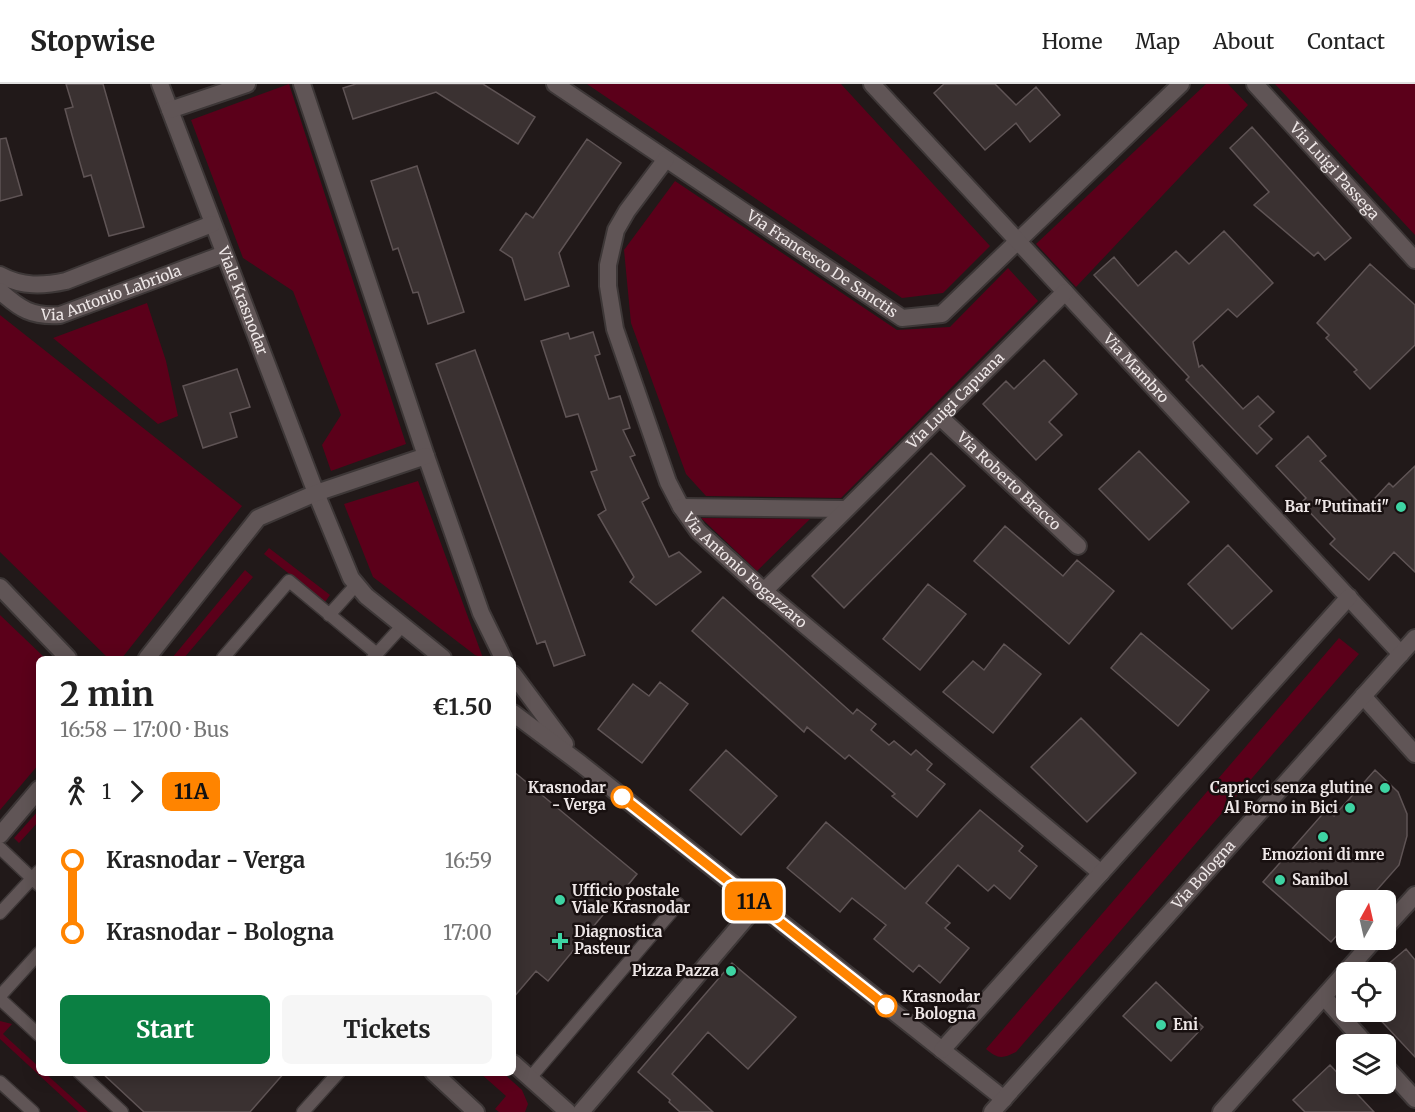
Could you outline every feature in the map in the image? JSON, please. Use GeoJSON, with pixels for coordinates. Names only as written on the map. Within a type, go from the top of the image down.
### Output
{"type":"FeatureCollection","features":[{"type":"Feature","properties":{"kind":"street","name":"Viale Krasnodar"},"geometry":{"type":"LineString","coordinates":[[160,84],[340,555],[356,585],[440,656]]}},
{"type":"Feature","properties":{"kind":"street"},"geometry":{"type":"LineString","coordinates":[[170,110],[247,84]]}},
{"type":"Feature","properties":{"kind":"street"},"geometry":{"type":"LineString","coordinates":[[302,84],[426,456],[481,613],[502,656]]}},
{"type":"Feature","properties":{"kind":"street","name":"Via Francesco De Sanctis"},"geometry":{"type":"LineString","coordinates":[[555,84],[902,318],[942,314],[1181,84]]}},
{"type":"Feature","properties":{"kind":"street","name":"Via Mambro"},"geometry":{"type":"LineString","coordinates":[[872,84],[1401,654]]}},
{"type":"Feature","properties":{"kind":"street","name":"Via Luigi Passega"},"geometry":{"type":"LineString","coordinates":[[1255,84],[1415,260]]}},
{"type":"Feature","properties":{"kind":"street","name":"Via Antonio Fogazzaro"},"geometry":{"type":"LineString","coordinates":[[666,159],[616,230],[608,265],[608,286],[615,329],[668,482],[681,507],[698,531],[764,591],[1101,873]]}},
{"type":"Feature","properties":{"kind":"street","name":"Via Antonio Labriola"},"geometry":{"type":"LineString","coordinates":[[0,275],[29,285],[66,280],[213,224]]}},
{"type":"Feature","properties":{"kind":"street","name":"Via Antonio Labriola"},"geometry":{"type":"LineString","coordinates":[[0,291],[32,313],[60,315],[224,254]]}},
{"type":"Feature","properties":{"kind":"street","name":"Via Luigi Capuana"},"geometry":{"type":"LineString","coordinates":[[764,591],[1065,292]]}},
{"type":"Feature","properties":{"kind":"street","name":"Via Roberto Bracco"},"geometry":{"type":"LineString","coordinates":[[940,417],[1078,546]]}},
{"type":"Feature","properties":{"kind":"street"},"geometry":{"type":"LineString","coordinates":[[149,656],[258,518],[316,493],[426,456]]}},
{"type":"Feature","properties":{"kind":"street"},"geometry":{"type":"LineString","coordinates":[[681,507],[846,509]]}},
{"type":"Feature","properties":{"kind":"street"},"geometry":{"type":"LineString","coordinates":[[0,587],[66,656]]}},
{"type":"Feature","properties":{"kind":"street"},"geometry":{"type":"LineString","coordinates":[[942,1050],[1349,597]]}},
{"type":"Feature","properties":{"kind":"street","name":"Via Bologna"},"geometry":{"type":"LineString","coordinates":[[992,1112],[1415,638]]}},
{"type":"Feature","properties":{"kind":"street"},"geometry":{"type":"LineString","coordinates":[[516,678],[581,764]]}},
{"type":"Feature","properties":{"kind":"street"},"geometry":{"type":"LineString","coordinates":[[1363,696],[1415,754]]}},
{"type":"Feature","properties":{"kind":"street"},"geometry":{"type":"LineString","coordinates":[[516,715],[581,764],[1004,1099]]}},
{"type":"Feature","properties":{"kind":"street"},"geometry":{"type":"LineString","coordinates":[[0,836],[36,793]]}},
{"type":"Feature","properties":{"kind":"street"},"geometry":{"type":"LineString","coordinates":[[1396,916],[1415,895]]}},
{"type":"Feature","properties":{"kind":"street"},"geometry":{"type":"LineString","coordinates":[[581,1112],[758,904]]}},
{"type":"Feature","properties":{"kind":"street"},"geometry":{"type":"LineString","coordinates":[[1221,1112],[1365,950]]}},
{"type":"Feature","properties":{"kind":"street"},"geometry":{"type":"LineString","coordinates":[[1324,997],[1357,1034]]}},
{"type":"Feature","properties":{"kind":"street"},"geometry":{"type":"LineString","coordinates":[[516,1066],[568,1112]]}},
{"type":"Feature","properties":{"kind":"street"},"geometry":{"type":"LineString","coordinates":[[437,1076],[476,1112]]}},
{"type":"Feature","properties":{"kind":"street"},"geometry":{"type":"LineString","coordinates":[[1396,1078],[1415,1099]]}},
{"type":"Feature","properties":{"kind":"lane"},"geometry":{"type":"LineString","coordinates":[[225,656],[290,581],[375,656],[402,626]]}},
{"type":"Feature","properties":{"kind":"lane"},"geometry":{"type":"LineString","coordinates":[[329,615],[356,585]]}},
{"type":"Feature","properties":{"kind":"lane"},"geometry":{"type":"LineString","coordinates":[[0,848],[36,877]]}},
{"type":"Feature","properties":{"kind":"lane"},"geometry":{"type":"LineString","coordinates":[[0,913],[36,879]]}},
{"type":"Feature","properties":{"kind":"lane"},"geometry":{"type":"LineString","coordinates":[[530,1078],[678,904]]}},
{"type":"Feature","properties":{"kind":"lane"},"geometry":{"type":"LineString","coordinates":[[36,956],[0,998],[36,1032]]}},
{"type":"Feature","properties":{"kind":"lane"},"geometry":{"type":"LineString","coordinates":[[83,1076],[122,1112]]}},
{"type":"Feature","properties":{"kind":"lane"},"geometry":{"type":"LineString","coordinates":[[303,1112],[335,1076]]}},
{"type":"Feature","properties":{"kind":"lane"},"geometry":{"type":"LineString","coordinates":[[0,1082],[33,1112]]}},
{"type":"Feature","properties":{"kind":"shaded area"},"geometry":{"type":"Polygon","coordinates":[[[289,84],[406,444],[331,471],[322,445],[341,415],[293,291],[243,258],[191,120],[289,84]]]}},
{"type":"Feature","properties":{"kind":"shaded area"},"geometry":{"type":"Polygon","coordinates":[[[587,84],[841,84],[990,246],[943,293],[902,298],[587,84]]]}},
{"type":"Feature","properties":{"kind":"shaded area"},"geometry":{"type":"Polygon","coordinates":[[[1206,84],[1228,84],[1248,105],[1076,287],[1036,244],[1206,84]]]}},
{"type":"Feature","properties":{"kind":"shaded area"},"geometry":{"type":"Polygon","coordinates":[[[1275,84],[1415,84],[1415,235],[1275,84]]]}},
{"type":"Feature","properties":{"kind":"shaded area"},"geometry":{"type":"Polygon","coordinates":[[[675,181],[897,330],[950,327],[1008,268],[1038,301],[841,498],[706,496],[686,474],[631,323],[624,250],[675,181]]]}},
{"type":"Feature","properties":{"kind":"shaded area"},"geometry":{"type":"Polygon","coordinates":[[[147,303],[166,361],[178,416],[158,424],[53,338],[147,303]]]}},
{"type":"Feature","properties":{"kind":"shaded area"},"geometry":{"type":"Polygon","coordinates":[[[0,315],[242,506],[124,656],[106,656],[0,552],[0,315]]]}},
{"type":"Feature","properties":{"kind":"shaded area"},"geometry":{"type":"Polygon","coordinates":[[[418,481],[482,656],[475,655],[373,577],[344,504],[418,481]]]}},
{"type":"Feature","properties":{"kind":"shaded area"},"geometry":{"type":"Polygon","coordinates":[[[701,518],[810,519],[757,571],[701,518]]]}},
{"type":"Feature","properties":{"kind":"shaded area"},"geometry":{"type":"Polygon","coordinates":[[[269,548],[330,595],[325,602],[264,554],[269,548]]]}},
{"type":"Feature","properties":{"kind":"shaded area"},"geometry":{"type":"Polygon","coordinates":[[[245,570],[253,577],[186,656],[174,656],[245,570]]]}},
{"type":"Feature","properties":{"kind":"shaded area"},"geometry":{"type":"Polygon","coordinates":[[[0,615],[43,656],[36,656],[36,768],[0,810],[0,615]]]}},
{"type":"Feature","properties":{"kind":"shaded area"},"geometry":{"type":"Polygon","coordinates":[[[1339,638],[1359,654],[1016,1052],[1000,1057],[986,1049],[1339,638]]]}},
{"type":"Feature","properties":{"kind":"shaded area"},"geometry":{"type":"Polygon","coordinates":[[[36,813],[36,824],[19,843],[14,838],[36,813]]]}},
{"type":"Feature","properties":{"kind":"shaded area"},"geometry":{"type":"Polygon","coordinates":[[[0,1021],[12,1024],[3,1034],[36,1064],[36,1072],[0,1039],[0,1021]]]}},
{"type":"Feature","properties":{"kind":"shaded area"},"geometry":{"type":"Polygon","coordinates":[[[40,1076],[48,1076],[88,1112],[79,1112],[40,1076]]]}},
{"type":"Feature","properties":{"kind":"shaded area"},"geometry":{"type":"Polygon","coordinates":[[[483,1076],[506,1076],[522,1090],[528,1104],[525,1112],[499,1112],[495,1109],[506,1096],[483,1076]]]}},
{"type":"Feature","properties":{"kind":"building"},"geometry":{"type":"Polygon","coordinates":[[[66,84],[103,84],[144,227],[109,236],[91,175],[84,177],[72,135],[65,109],[73,107],[66,84]]]}},
{"type":"Feature","properties":{"kind":"building"},"geometry":{"type":"Polygon","coordinates":[[[356,84],[483,84],[535,117],[518,144],[436,92],[353,119],[343,88],[356,84]]]}},
{"type":"Feature","properties":{"kind":"building"},"geometry":{"type":"Polygon","coordinates":[[[944,84],[995,84],[1016,105],[1036,87],[1060,115],[1030,142],[1016,123],[985,150],[934,93],[944,84]]]}},
{"type":"Feature","properties":{"kind":"building"},"geometry":{"type":"Polygon","coordinates":[[[1252,127],[1351,238],[1325,260],[1318,252],[1314,256],[1254,205],[1269,192],[1230,148],[1252,127]]]}},
{"type":"Feature","properties":{"kind":"building"},"geometry":{"type":"Polygon","coordinates":[[[6,138],[22,195],[0,201],[0,139],[6,138]]]}},
{"type":"Feature","properties":{"kind":"building"},"geometry":{"type":"Polygon","coordinates":[[[587,139],[621,163],[559,253],[569,286],[525,300],[512,258],[500,250],[526,213],[533,218],[587,139]]]}},
{"type":"Feature","properties":{"kind":"building"},"geometry":{"type":"Polygon","coordinates":[[[417,166],[464,312],[428,324],[418,292],[413,293],[398,248],[393,250],[371,181],[417,166]]]}},
{"type":"Feature","properties":{"kind":"building"},"geometry":{"type":"Polygon","coordinates":[[[1224,231],[1273,283],[1237,317],[1228,309],[1193,342],[1199,367],[1202,365],[1243,409],[1258,396],[1274,412],[1259,426],[1272,439],[1257,454],[1186,380],[1189,377],[1094,275],[1114,257],[1138,286],[1176,251],[1189,264],[1224,231]]]}},
{"type":"Feature","properties":{"kind":"building"},"geometry":{"type":"Polygon","coordinates":[[[1370,264],[1415,305],[1415,345],[1370,389],[1354,372],[1357,370],[1326,338],[1329,335],[1317,323],[1370,264]]]}},
{"type":"Feature","properties":{"kind":"building"},"geometry":{"type":"Polygon","coordinates":[[[593,332],[600,354],[595,356],[609,399],[620,396],[630,428],[623,430],[635,455],[630,457],[649,498],[642,502],[669,557],[679,552],[701,572],[656,605],[630,582],[634,577],[598,515],[606,510],[591,472],[597,470],[578,414],[566,417],[541,341],[568,333],[570,339],[593,332]]]}},
{"type":"Feature","properties":{"kind":"building"},"geometry":{"type":"Polygon","coordinates":[[[475,350],[585,655],[554,666],[545,641],[537,644],[436,364],[475,350]]]}},
{"type":"Feature","properties":{"kind":"building"},"geometry":{"type":"Polygon","coordinates":[[[1044,360],[1077,394],[1049,422],[1062,435],[1036,460],[983,404],[1006,381],[1014,389],[1044,360]]]}},
{"type":"Feature","properties":{"kind":"building"},"geometry":{"type":"Polygon","coordinates":[[[237,369],[250,407],[230,413],[237,437],[203,448],[183,386],[237,369]]]}},
{"type":"Feature","properties":{"kind":"building"},"geometry":{"type":"Polygon","coordinates":[[[1308,436],[1326,456],[1320,461],[1365,509],[1389,483],[1393,487],[1415,466],[1415,572],[1394,552],[1369,580],[1330,544],[1335,539],[1301,503],[1306,498],[1276,466],[1308,436]]]}},
{"type":"Feature","properties":{"kind":"building"},"geometry":{"type":"Polygon","coordinates":[[[1139,451],[1189,502],[1149,540],[1099,489],[1139,451]]]}},
{"type":"Feature","properties":{"kind":"building"},"geometry":{"type":"Polygon","coordinates":[[[931,453],[965,486],[844,608],[812,576],[931,453]]]}},
{"type":"Feature","properties":{"kind":"building"},"geometry":{"type":"Polygon","coordinates":[[[1005,526],[1063,576],[1077,560],[1114,591],[1069,644],[974,561],[1005,526]]]}},
{"type":"Feature","properties":{"kind":"building"},"geometry":{"type":"Polygon","coordinates":[[[1228,545],[1272,591],[1232,629],[1188,584],[1228,545]]]}},
{"type":"Feature","properties":{"kind":"building"},"geometry":{"type":"Polygon","coordinates":[[[928,584],[966,614],[920,670],[883,639],[928,584]]]}},
{"type":"Feature","properties":{"kind":"building"},"geometry":{"type":"Polygon","coordinates":[[[723,597],[853,714],[857,709],[876,724],[871,730],[889,745],[894,741],[911,755],[916,750],[932,764],[927,770],[945,784],[917,817],[892,796],[895,794],[849,755],[845,759],[807,727],[804,732],[692,631],[723,597]]]}},
{"type":"Feature","properties":{"kind":"building"},"geometry":{"type":"Polygon","coordinates":[[[1141,633],[1209,690],[1178,726],[1111,668],[1141,633]]]}},
{"type":"Feature","properties":{"kind":"building"},"geometry":{"type":"Polygon","coordinates":[[[1004,644],[1041,674],[993,733],[943,692],[973,661],[984,670],[1004,644]]]}},
{"type":"Feature","properties":{"kind":"building"},"geometry":{"type":"Polygon","coordinates":[[[660,682],[688,704],[642,763],[598,729],[633,684],[649,696],[660,682]]]}},
{"type":"Feature","properties":{"kind":"building"},"geometry":{"type":"Polygon","coordinates":[[[1081,718],[1136,773],[1087,822],[1031,767],[1081,718]]]}},
{"type":"Feature","properties":{"kind":"building"},"geometry":{"type":"Polygon","coordinates":[[[726,750],[777,796],[741,835],[690,790],[726,750]]]}},
{"type":"Feature","properties":{"kind":"building"},"geometry":{"type":"Polygon","coordinates":[[[1375,770],[1398,792],[1407,814],[1407,836],[1399,865],[1377,890],[1336,890],[1336,936],[1331,942],[1263,882],[1327,809],[1334,816],[1375,770]]]}},
{"type":"Feature","properties":{"kind":"building"},"geometry":{"type":"Polygon","coordinates":[[[516,773],[637,874],[548,981],[536,971],[516,994],[516,773]]]}},
{"type":"Feature","properties":{"kind":"building"},"geometry":{"type":"Polygon","coordinates":[[[980,810],[1023,846],[1019,851],[1037,866],[1010,899],[994,885],[988,891],[958,865],[926,903],[950,923],[945,928],[969,948],[940,983],[919,965],[913,972],[874,939],[886,925],[852,898],[840,912],[787,868],[826,822],[905,889],[980,810]]]}},
{"type":"Feature","properties":{"kind":"building"},"geometry":{"type":"Polygon","coordinates":[[[1406,949],[1415,960],[1415,1057],[1396,1034],[1382,1022],[1396,1022],[1396,962],[1391,962],[1406,949]]]}},
{"type":"Feature","properties":{"kind":"building"},"geometry":{"type":"Polygon","coordinates":[[[732,963],[796,1017],[748,1069],[708,1032],[672,1074],[713,1112],[680,1112],[638,1072],[732,963]]]}},
{"type":"Feature","properties":{"kind":"building"},"geometry":{"type":"Polygon","coordinates":[[[1156,982],[1203,1027],[1171,1061],[1123,1016],[1156,982]]]}},
{"type":"Feature","properties":{"kind":"building"},"geometry":{"type":"Polygon","coordinates":[[[1330,1065],[1336,1071],[1336,1094],[1357,1094],[1374,1112],[1305,1112],[1293,1100],[1330,1065]]]}},
{"type":"Feature","properties":{"kind":"building"},"geometry":{"type":"Polygon","coordinates":[[[105,1076],[282,1076],[250,1112],[144,1112],[105,1076]]]}},
{"type":"Feature","properties":{"kind":"bus line","name":"11A"},"geometry":{"type":"LineString","coordinates":[[622,797],[886,1006]]}},
{"type":"Feature","properties":{"kind":"place","name":"Bar \"Putinati\""},"geometry":{"type":"Point","coordinates":[1401,507]}},
{"type":"Feature","properties":{"kind":"place","name":"Capricci senza glutine"},"geometry":{"type":"Point","coordinates":[1385,788]}},
{"type":"Feature","properties":{"kind":"place","name":"Krasnodar - Verga"},"geometry":{"type":"Point","coordinates":[622,797]}},
{"type":"Feature","properties":{"kind":"place","name":"Al Forno in Bici"},"geometry":{"type":"Point","coordinates":[1350,808]}},
{"type":"Feature","properties":{"kind":"place","name":"Emozioni di mre"},"geometry":{"type":"Point","coordinates":[1323,837]}},
{"type":"Feature","properties":{"kind":"place","name":"Sanibol"},"geometry":{"type":"Point","coordinates":[1280,880]}},
{"type":"Feature","properties":{"kind":"place","name":"Ufficio postale Viale Krasnodar"},"geometry":{"type":"Point","coordinates":[560,900]}},
{"type":"Feature","properties":{"kind":"place","name":"Diagnostica Pasteur"},"geometry":{"type":"Point","coordinates":[560,941]}},
{"type":"Feature","properties":{"kind":"place","name":"Pizza Pazza"},"geometry":{"type":"Point","coordinates":[731,971]}},
{"type":"Feature","properties":{"kind":"place","name":"Krasnodar - Bologna"},"geometry":{"type":"Point","coordinates":[886,1006]}},
{"type":"Feature","properties":{"kind":"place","name":"Eni"},"geometry":{"type":"Point","coordinates":[1161,1025]}}]}
